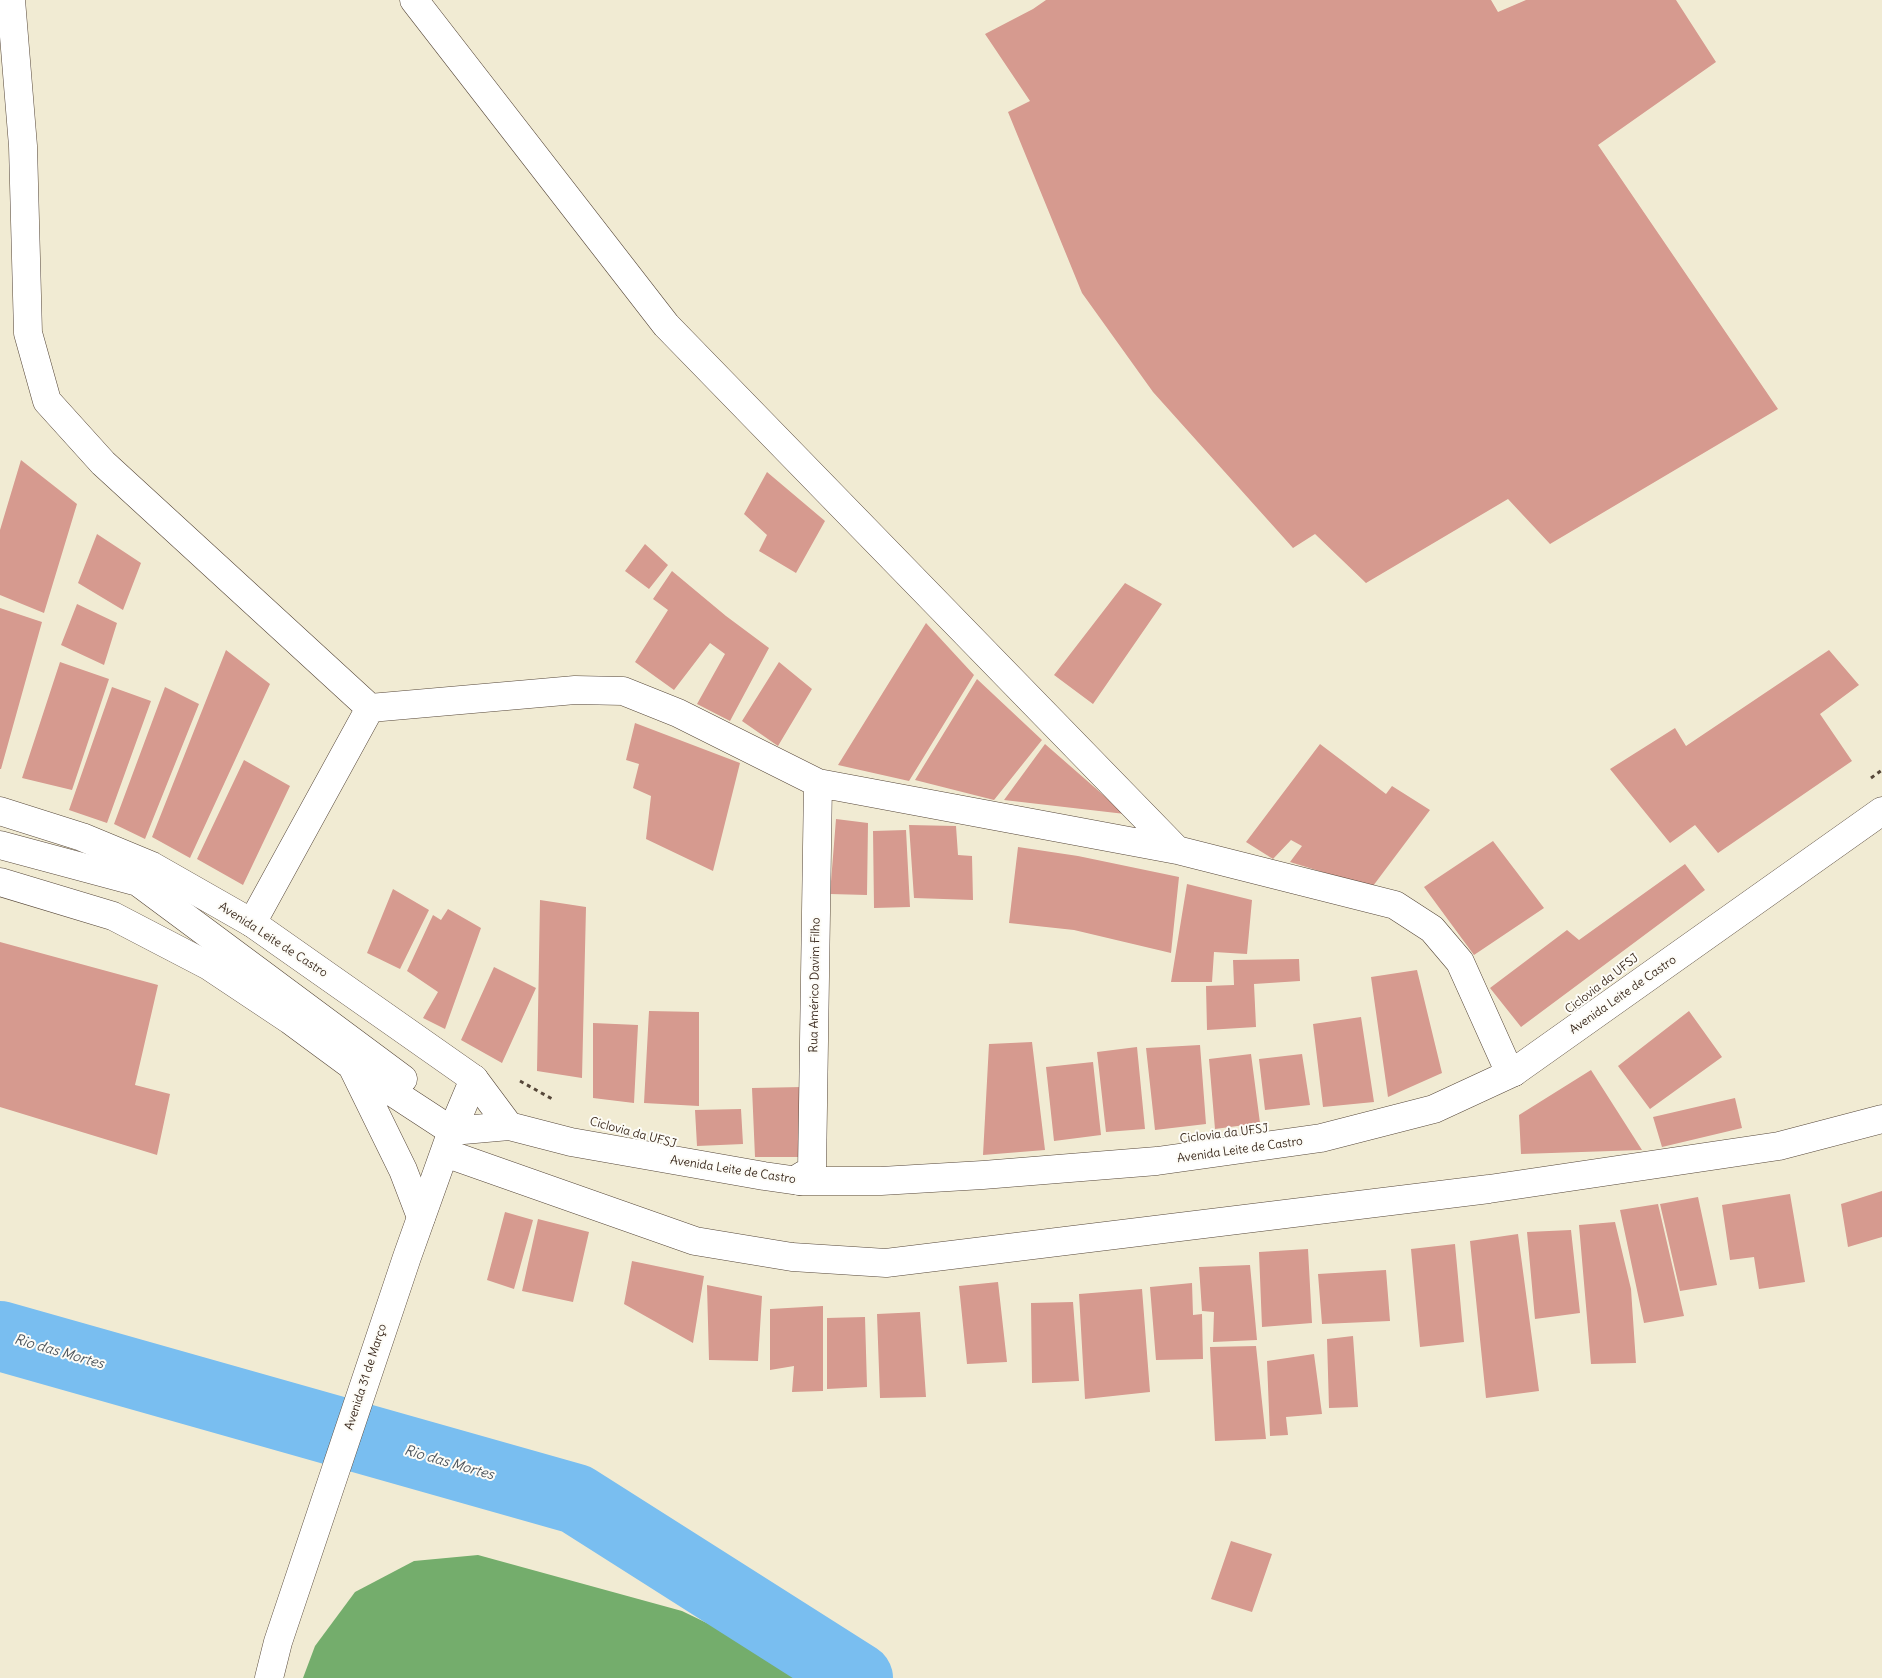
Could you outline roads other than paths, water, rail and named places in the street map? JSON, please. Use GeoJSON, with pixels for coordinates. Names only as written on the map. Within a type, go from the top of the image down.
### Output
{"type":"FeatureCollection","features":[{"type":"Feature","properties":{"kind":"main road"},"geometry":{"type":"LineString","coordinates":[[11,0],[23,146],[28,333],[47,401],[103,463],[370,708],[575,690],[623,691],[678,713],[818,783],[1177,850],[1395,905],[1432,929],[1460,962],[1504,1060],[1514,1072]]}},
{"type":"Feature","properties":{"kind":"main road"},"geometry":{"type":"LineString","coordinates":[[414,0],[666,325],[1177,850]]}},
{"type":"Feature","properties":{"kind":"main road"},"geometry":{"type":"LineString","coordinates":[[252,923],[370,708]]}},
{"type":"Feature","properties":{"kind":"main road","name":"Rua Américo Davim Filho"},"geometry":{"type":"LineString","coordinates":[[799,1181],[800,1177],[812,1170],[818,783]]}},
{"type":"Feature","properties":{"kind":"main road","name":"Avenida Leite de Castro"},"geometry":{"type":"LineString","coordinates":[[0,811],[82,837],[152,866],[252,923],[474,1079],[509,1126]]}},
{"type":"Feature","properties":{"kind":"main road","name":"Avenida Leite de Castro"},"geometry":{"type":"LineString","coordinates":[[449,1142],[509,1126],[571,1142],[799,1181],[881,1181],[983,1176],[1158,1161],[1321,1138],[1434,1109],[1514,1072],[1882,811]]}},
{"type":"Feature","properties":{"kind":"main road"},"geometry":{"type":"LineString","coordinates":[[0,845],[138,882],[403,1079]]}},
{"type":"Feature","properties":{"kind":"main road"},"geometry":{"type":"LineString","coordinates":[[0,882],[113,916],[209,966],[290,1020],[352,1065],[449,1142],[695,1242],[792,1257],[886,1263],[1489,1189],[1779,1146],[1882,1119]]}},
{"type":"Feature","properties":{"kind":"main road"},"geometry":{"type":"LineString","coordinates":[[352,1065],[403,1170],[421,1217]]}},
{"type":"Feature","properties":{"kind":"main road","name":"Avenida 31 de Março"},"geometry":{"type":"LineString","coordinates":[[269,1678],[278,1642],[407,1257],[474,1079]]}},
{"type":"Feature","properties":{"kind":"waterway","name":"Rio das Mortes"},"geometry":{"type":"LineString","coordinates":[[0,1336],[576,1499],[858,1678]]}}]}
